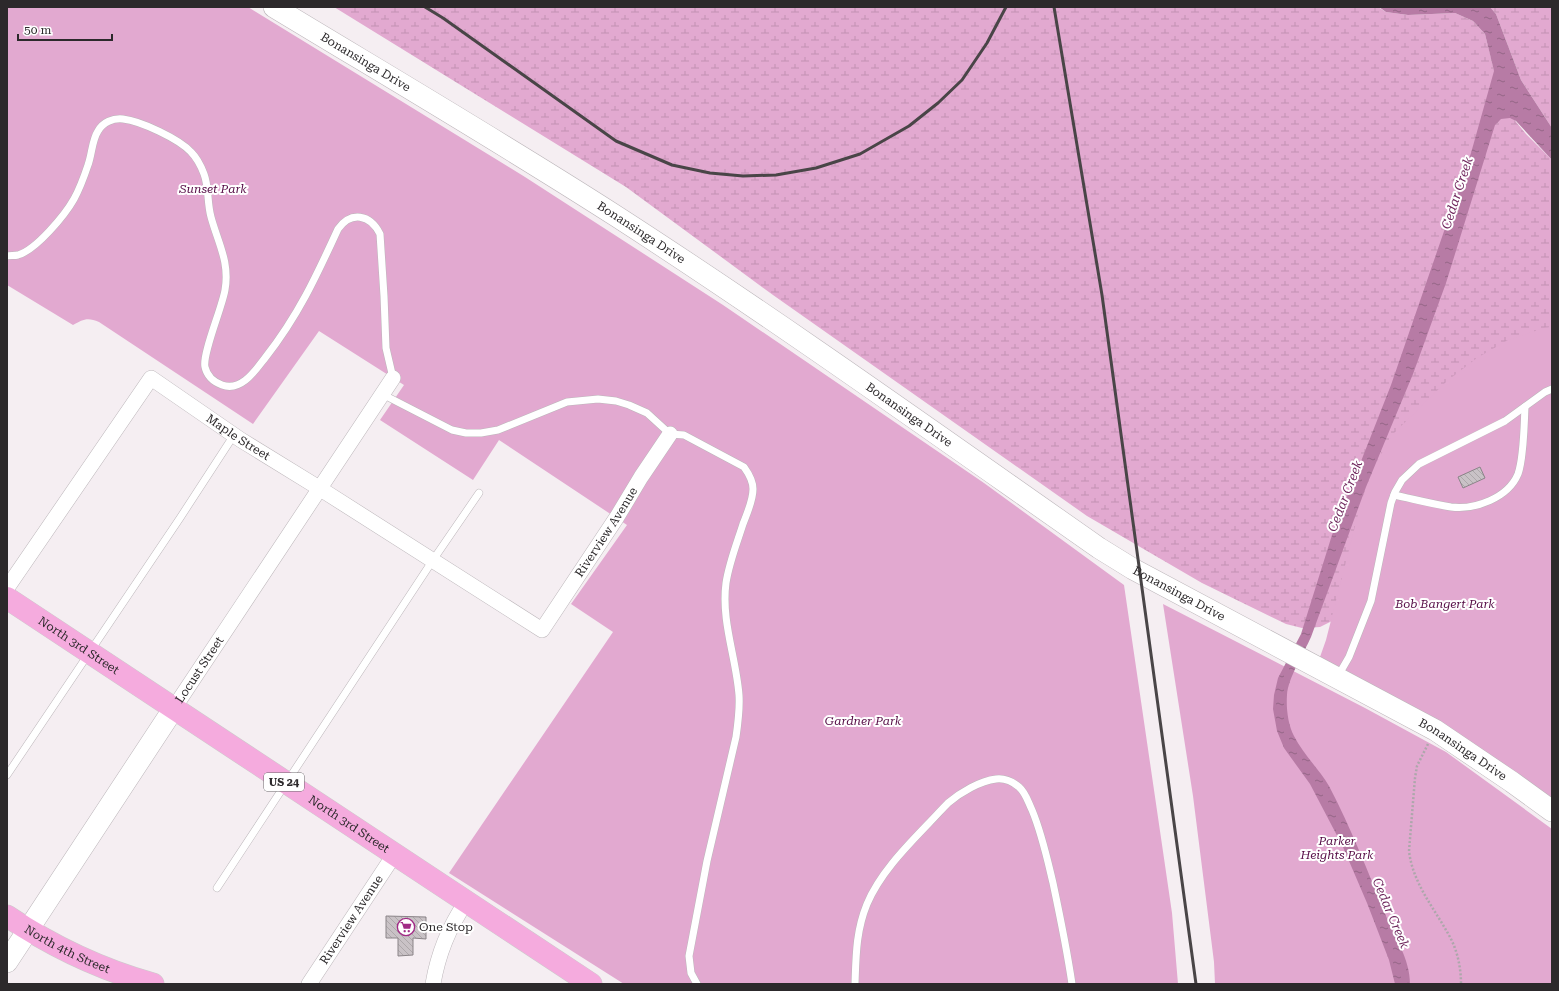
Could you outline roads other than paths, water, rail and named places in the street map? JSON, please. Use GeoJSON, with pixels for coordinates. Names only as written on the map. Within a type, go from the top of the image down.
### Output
{"type":"FeatureCollection","features":[{"type":"Feature","properties":{"kind":"highway","name":"North 3rd Street"},"geometry":{"type":"LineString","coordinates":[[7,598],[591,984]]}},
{"type":"Feature","properties":{"kind":"highway","name":"North 4th Street"},"geometry":{"type":"LineString","coordinates":[[7,916],[47,942],[85,960],[147,983]]}},
{"type":"Feature","properties":{"kind":"street","name":"Bonansinga Drive"},"geometry":{"type":"LineString","coordinates":[[274,7],[520,155],[619,218],[764,315],[1099,548],[1133,569],[1435,730],[1552,811]]}},
{"type":"Feature","properties":{"kind":"street","name":"Maple Street"},"geometry":{"type":"LineString","coordinates":[[7,588],[151,378],[234,435],[542,630]]}},
{"type":"Feature","properties":{"kind":"street","name":"Locust Street"},"geometry":{"type":"LineString","coordinates":[[7,962],[393,378]]}},
{"type":"Feature","properties":{"kind":"street","name":"Riverview Avenue"},"geometry":{"type":"LineString","coordinates":[[542,630],[670,434]]}},
{"type":"Feature","properties":{"kind":"street","name":"Riverview Avenue"},"geometry":{"type":"LineString","coordinates":[[309,984],[394,855]]}},
{"type":"Feature","properties":{"kind":"street"},"geometry":{"type":"LineString","coordinates":[[433,984],[440,954],[453,921],[466,902]]}},
{"type":"Feature","properties":{"kind":"lane"},"geometry":{"type":"LineString","coordinates":[[7,256],[18,255],[24,252],[46,234],[60,218],[74,199],[83,179],[91,157],[95,136],[103,124],[110,120],[125,119],[164,134],[185,146],[199,162],[204,175],[210,216],[224,255],[227,275],[225,292],[204,361],[208,374],[212,380],[223,386],[238,385],[246,380],[255,371],[279,340],[299,310],[342,222],[354,217],[363,218],[370,221],[380,234],[386,348],[393,378]]}},
{"type":"Feature","properties":{"kind":"lane"},"geometry":{"type":"LineString","coordinates":[[1337,678],[1349,656],[1371,601],[1394,495],[1402,480],[1419,464],[1505,421],[1545,392],[1552,389]]}},
{"type":"Feature","properties":{"kind":"lane"},"geometry":{"type":"LineString","coordinates":[[382,394],[452,430],[466,433],[481,433],[498,430],[567,402],[598,399],[629,405],[647,413],[670,434],[684,435],[744,467],[748,473],[753,490],[751,504],[737,543],[727,581],[725,596],[727,624],[739,694],[740,713],[736,737],[701,889],[689,956],[691,973],[697,984]]}},
{"type":"Feature","properties":{"kind":"lane"},"geometry":{"type":"LineString","coordinates":[[1394,495],[1452,507],[1484,503],[1500,495],[1513,484],[1521,464],[1525,407]]}},
{"type":"Feature","properties":{"kind":"lane"},"geometry":{"type":"LineString","coordinates":[[7,775],[234,435]]}},
{"type":"Feature","properties":{"kind":"lane"},"geometry":{"type":"LineString","coordinates":[[217,888],[285,782],[479,493]]}},
{"type":"Feature","properties":{"kind":"lane"},"geometry":{"type":"LineString","coordinates":[[855,984],[856,944],[859,926],[878,883],[919,833],[948,803],[963,792],[977,785],[998,778],[1012,782],[1019,787],[1024,794],[1037,822],[1044,845],[1059,910],[1072,984]]}},
{"type":"Feature","properties":{"kind":"water"},"geometry":{"type":"Polygon","coordinates":[[[1379,7],[1490,7],[1496,14],[1521,80],[1552,128],[1552,160],[1516,121],[1510,118],[1501,119],[1495,125],[1446,283],[1413,374],[1366,487],[1311,637],[1293,673],[1288,688],[1287,711],[1292,732],[1302,749],[1329,786],[1345,818],[1405,957],[1408,966],[1410,984],[1395,984],[1389,960],[1343,847],[1310,784],[1284,748],[1277,731],[1273,709],[1274,695],[1278,678],[1301,634],[1332,535],[1391,385],[1471,153],[1494,71],[1485,34],[1473,21],[1455,13],[1408,15],[1386,12],[1379,7]]]}},
{"type":"Feature","properties":{"kind":"railway"},"geometry":{"type":"LineString","coordinates":[[425,7],[443,18],[616,141],[672,165],[710,173],[743,176],[776,175],[816,168],[860,154],[909,126],[938,103],[962,80],[987,43],[1006,7]]}},
{"type":"Feature","properties":{"kind":"railway"},"geometry":{"type":"LineString","coordinates":[[1054,7],[1102,295],[1196,984]]}},
{"type":"Feature","properties":{"kind":"place","name":"One Stop"},"geometry":{"type":"Point","coordinates":[406,927]}},
{"type":"Feature","properties":{"kind":"park label","name":"Sunset Park"},"geometry":{"type":"Point","coordinates":[213,189]}},
{"type":"Feature","properties":{"kind":"park label","name":"Bob Bangert Park"},"geometry":{"type":"Point","coordinates":[1445,604]}},
{"type":"Feature","properties":{"kind":"park label","name":"Gardner Park"},"geometry":{"type":"Point","coordinates":[863,721]}},
{"type":"Feature","properties":{"kind":"park label","name":"Parker Heights Park"},"geometry":{"type":"Point","coordinates":[1337,848]}},
{"type":"Feature","properties":{"kind":"water label","name":"Cedar Creek"},"geometry":{"type":"Point","coordinates":[1457,193]}},
{"type":"Feature","properties":{"kind":"water label","name":"Cedar Creek"},"geometry":{"type":"Point","coordinates":[1345,496]}},
{"type":"Feature","properties":{"kind":"water label","name":"Cedar Creek"},"geometry":{"type":"Point","coordinates":[1391,913]}}]}
